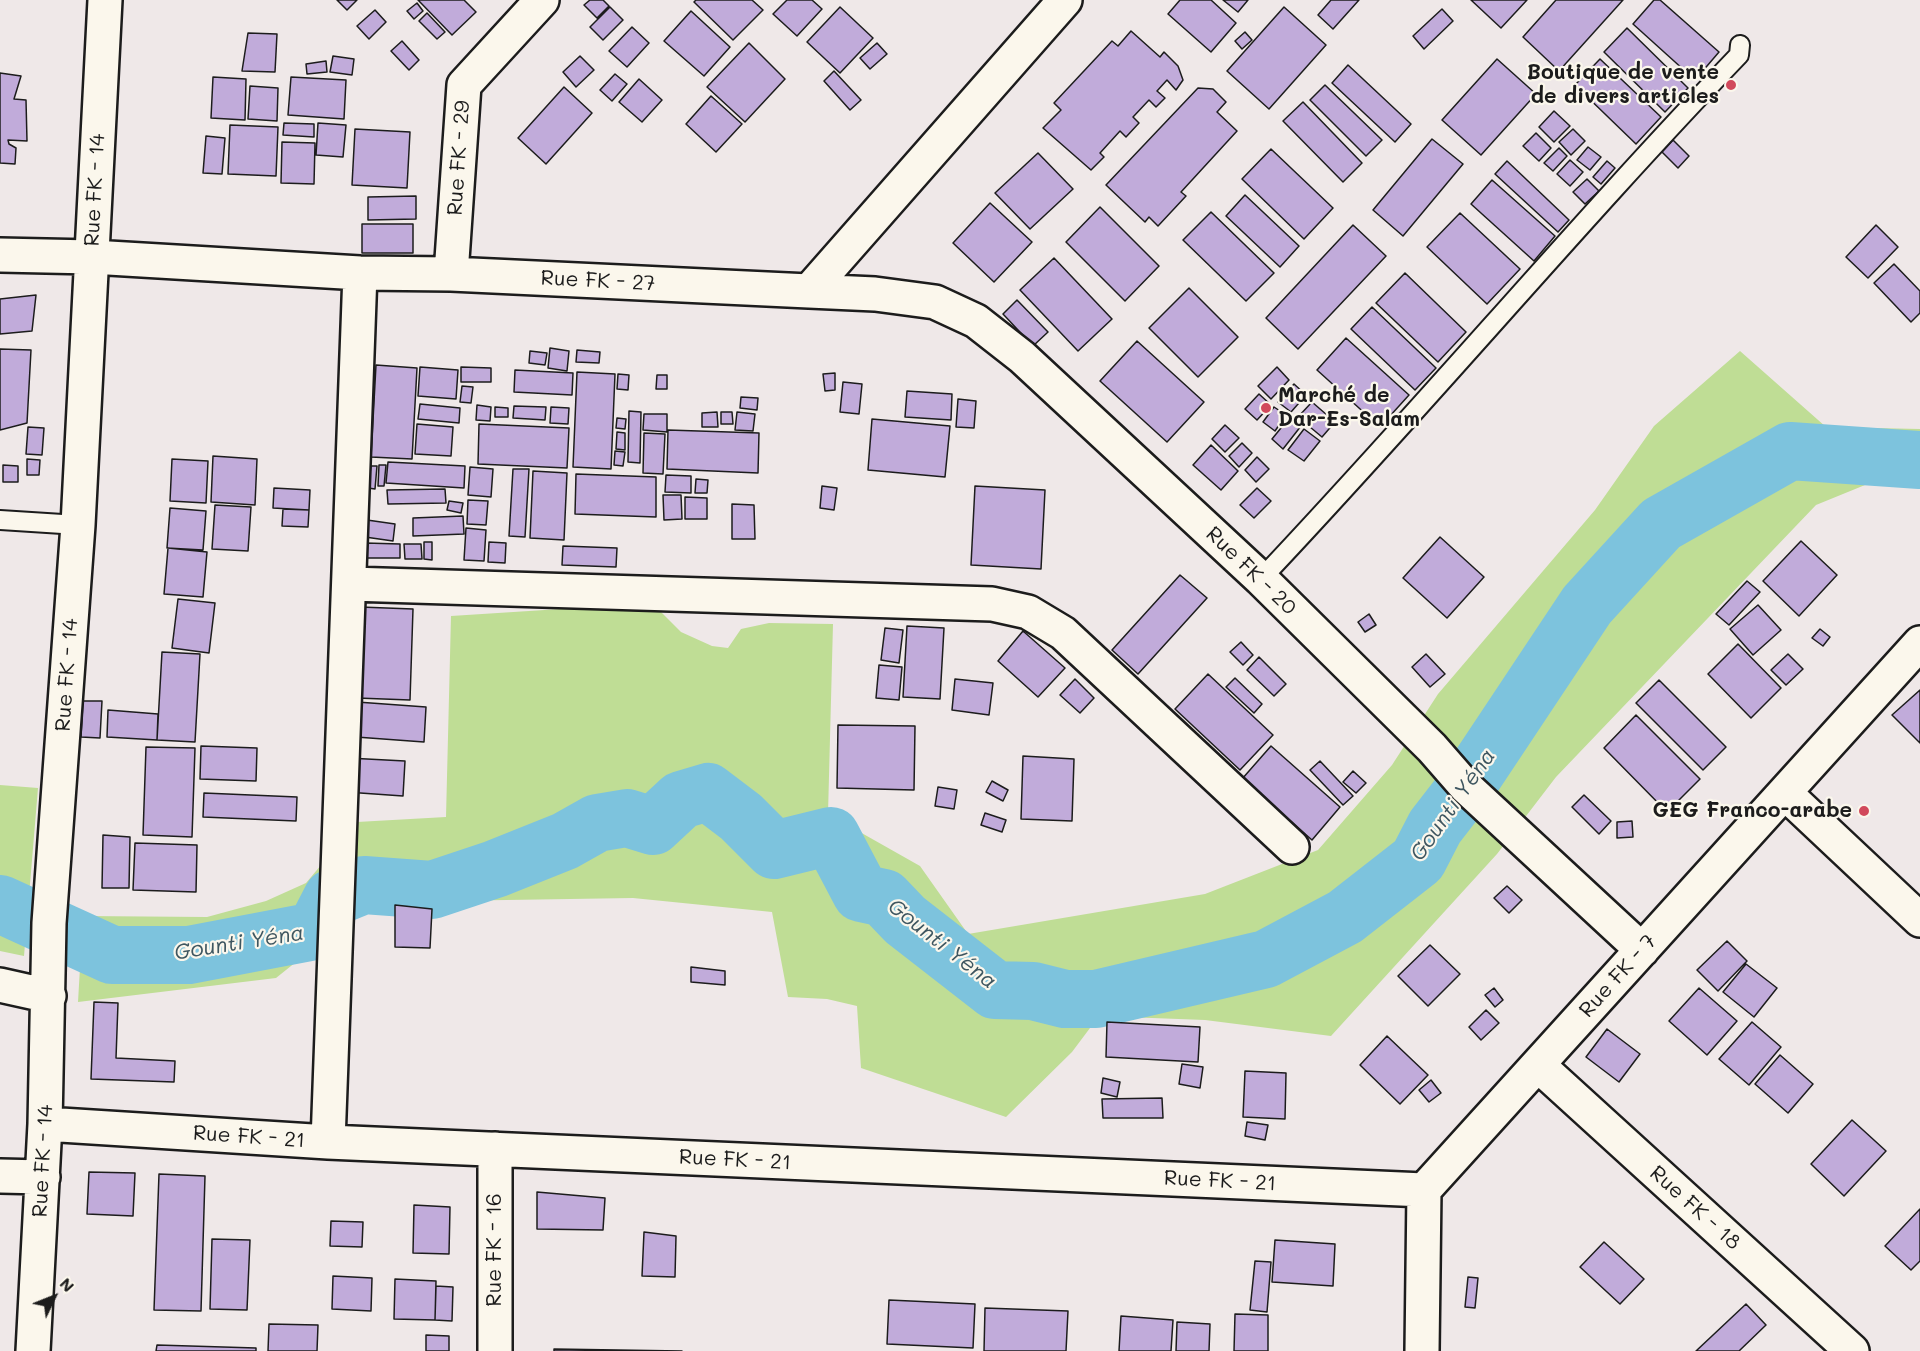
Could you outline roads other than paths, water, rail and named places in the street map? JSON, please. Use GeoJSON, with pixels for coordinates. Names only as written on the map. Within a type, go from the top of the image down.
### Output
{"type":"FeatureCollection","features":[{"type":"Feature","properties":{"kind":"street","name":"Rue FK - 14"},"geometry":{"type":"LineString","coordinates":[[33,1351],[45,1124],[49,923],[78,525],[105,0]]}},
{"type":"Feature","properties":{"kind":"street","name":"Rue FK - 29"},"geometry":{"type":"LineString","coordinates":[[451,274],[464,85],[542,0]]}},
{"type":"Feature","properties":{"kind":"street"},"geometry":{"type":"LineString","coordinates":[[809,291],[1065,0]]}},
{"type":"Feature","properties":{"kind":"street","name":"Rue FK - 27"},"geometry":{"type":"LineString","coordinates":[[0,255],[92,257],[360,273],[451,274],[809,291]]}},
{"type":"Feature","properties":{"kind":"street"},"geometry":{"type":"LineString","coordinates":[[328,1142],[360,273]]}},
{"type":"Feature","properties":{"kind":"street","name":"Rue FK - 20"},"geometry":{"type":"LineString","coordinates":[[809,291],[875,294],[935,302],[976,321],[1022,357],[1261,579],[1432,748],[1467,787],[1642,950]]}},
{"type":"Feature","properties":{"kind":"street"},"geometry":{"type":"LineString","coordinates":[[350,584],[992,604],[1028,612],[1063,633],[1292,847]]}},
{"type":"Feature","properties":{"kind":"street","name":"Rue FK - 7"},"geometry":{"type":"LineString","coordinates":[[1424,1190],[1920,643]]}},
{"type":"Feature","properties":{"kind":"street"},"geometry":{"type":"LineString","coordinates":[[1785,792],[1920,920]]}},
{"type":"Feature","properties":{"kind":"street"},"geometry":{"type":"LineString","coordinates":[[0,985],[48,984]]}},
{"type":"Feature","properties":{"kind":"street","name":"Rue FK - 18"},"geometry":{"type":"LineString","coordinates":[[1538,1065],[1852,1351]]}},
{"type":"Feature","properties":{"kind":"street","name":"Rue FK - 21"},"geometry":{"type":"LineString","coordinates":[[45,1124],[328,1142],[1424,1190]]}},
{"type":"Feature","properties":{"kind":"street","name":"Rue FK - 16"},"geometry":{"type":"LineString","coordinates":[[495,1149],[495,1351]]}},
{"type":"Feature","properties":{"kind":"street"},"geometry":{"type":"LineString","coordinates":[[0,1176],[42,1177]]}},
{"type":"Feature","properties":{"kind":"street"},"geometry":{"type":"LineString","coordinates":[[1422,1351],[1424,1190]]}},
{"type":"Feature","properties":{"kind":"lane"},"geometry":{"type":"LineString","coordinates":[[1261,579],[1330,506],[1638,161],[1739,55],[1740,45]]}},
{"type":"Feature","properties":{"kind":"lane"},"geometry":{"type":"LineString","coordinates":[[0,519],[78,525]]}},
{"type":"Feature","properties":{"kind":"waterway","name":"Gounti Yéna"},"geometry":{"type":"LineString","coordinates":[[0,904],[112,955],[189,955],[315,931],[332,898],[364,885],[432,890],[495,869],[565,841],[597,823],[627,818],[653,826],[681,800],[708,792],[741,817],[774,850],[831,836],[861,893],[884,898],[905,920],[995,990],[1033,991],[1065,999],[1096,999],[1266,959],[1345,917],[1418,860],[1435,827],[1466,787],[1587,605],[1661,524],[1790,451],[1920,460]]}},
{"type":"Feature","properties":{"kind":"place","name":"Boutique de vente de divers articles"},"geometry":{"type":"Point","coordinates":[1731,85]}},
{"type":"Feature","properties":{"kind":"place","name":"Marché de Dar-Es-Salam"},"geometry":{"type":"Point","coordinates":[1266,408]}},
{"type":"Feature","properties":{"kind":"place","name":"GEG Franco-arabe"},"geometry":{"type":"Point","coordinates":[1864,811]}}]}
